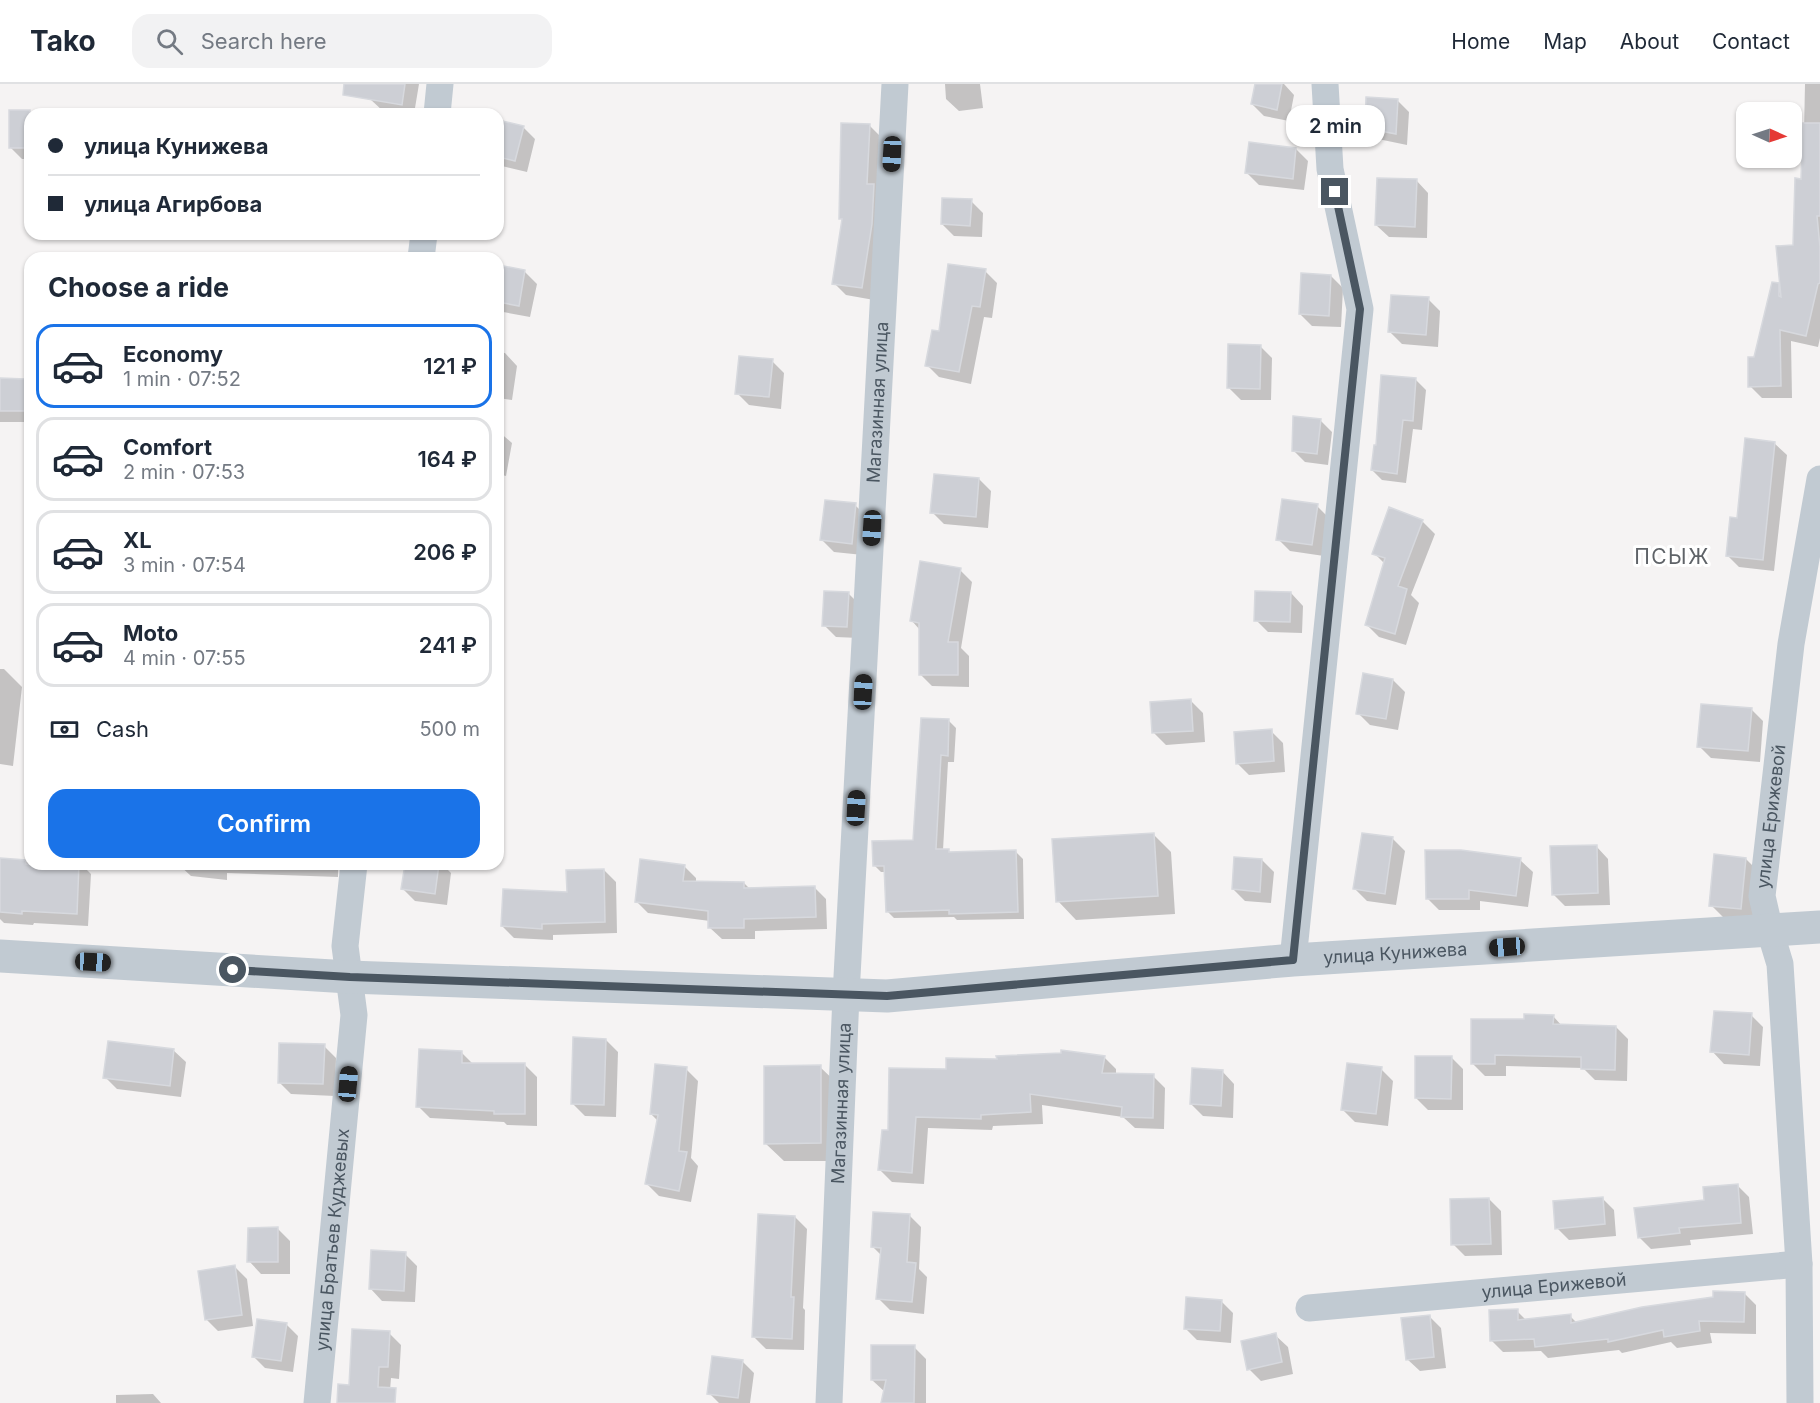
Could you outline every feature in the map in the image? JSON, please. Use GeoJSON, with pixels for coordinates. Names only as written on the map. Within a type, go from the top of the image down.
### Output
{"type":"FeatureCollection","features":[{"type":"Feature","properties":{"kind":"street"},"geometry":{"type":"LineString","coordinates":[[438,108],[440,84]]}},
{"type":"Feature","properties":{"kind":"street","name":"Магазинная улица"},"geometry":{"type":"LineString","coordinates":[[829,1403],[846,995],[896,84]]}},
{"type":"Feature","properties":{"kind":"street"},"geometry":{"type":"LineString","coordinates":[[1293,960],[1360,309],[1330,169],[1325,84]]}},
{"type":"Feature","properties":{"kind":"street","name":"улица Ерижевой"},"geometry":{"type":"LineString","coordinates":[[1800,1403],[1799,1264],[1780,964],[1762,896],[1791,644],[1820,479]]}},
{"type":"Feature","properties":{"kind":"street","name":"улица Братьев Куджевых"},"geometry":{"type":"LineString","coordinates":[[318,1403],[354,1015],[345,946],[353,870]]}},
{"type":"Feature","properties":{"kind":"street","name":"улица Кунижева"},"geometry":{"type":"LineString","coordinates":[[0,956],[350,977],[887,996],[1293,960],[1770,932],[1820,927]]}},
{"type":"Feature","properties":{"kind":"street","name":"улица Ерижевой"},"geometry":{"type":"LineString","coordinates":[[1309,1308],[1799,1264]]}},
{"type":"Feature","properties":{"kind":"building"},"geometry":{"type":"Polygon","coordinates":[[[344,84],[405,84],[402,105],[343,95],[344,84]]]}},
{"type":"Feature","properties":{"kind":"building"},"geometry":{"type":"Polygon","coordinates":[[[1255,84],[1282,84],[1277,110],[1251,104],[1255,84]]]}},
{"type":"Feature","properties":{"kind":"building"},"geometry":{"type":"Polygon","coordinates":[[[1366,97],[1398,99],[1396,134],[1365,128],[1366,97]]]}},
{"type":"Feature","properties":{"kind":"building"},"geometry":{"type":"Polygon","coordinates":[[[9,110],[24,110],[24,148],[9,148],[9,110]]]}},
{"type":"Feature","properties":{"kind":"building"},"geometry":{"type":"Polygon","coordinates":[[[504,121],[524,126],[515,161],[504,158],[504,121]]]}},
{"type":"Feature","properties":{"kind":"building"},"geometry":{"type":"Polygon","coordinates":[[[841,123],[870,124],[867,184],[874,184],[872,224],[862,288],[832,284],[842,219],[839,219],[841,123]]]}},
{"type":"Feature","properties":{"kind":"building"},"geometry":{"type":"Polygon","coordinates":[[[1803,123],[1820,123],[1820,216],[1817,216],[1820,283],[1806,336],[1780,330],[1781,386],[1748,387],[1748,357],[1754,357],[1772,282],[1779,283],[1779,296],[1781,297],[1776,246],[1793,245],[1795,178],[1801,179],[1803,123]]]}},
{"type":"Feature","properties":{"kind":"building"},"geometry":{"type":"Polygon","coordinates":[[[1249,142],[1296,148],[1293,179],[1245,173],[1249,142]]]}},
{"type":"Feature","properties":{"kind":"building"},"geometry":{"type":"Polygon","coordinates":[[[1377,178],[1417,179],[1415,227],[1375,225],[1377,178]]]}},
{"type":"Feature","properties":{"kind":"building"},"geometry":{"type":"Polygon","coordinates":[[[942,198],[972,199],[970,226],[941,224],[942,198]]]}},
{"type":"Feature","properties":{"kind":"building"},"geometry":{"type":"Polygon","coordinates":[[[948,264],[986,269],[980,307],[972,306],[959,372],[925,366],[932,330],[939,331],[948,264]]]}},
{"type":"Feature","properties":{"kind":"building"},"geometry":{"type":"Polygon","coordinates":[[[504,266],[525,270],[519,306],[504,303],[504,266]]]}},
{"type":"Feature","properties":{"kind":"building"},"geometry":{"type":"Polygon","coordinates":[[[1301,273],[1331,275],[1329,316],[1299,314],[1301,273]]]}},
{"type":"Feature","properties":{"kind":"building"},"geometry":{"type":"Polygon","coordinates":[[[1391,295],[1429,297],[1426,335],[1388,332],[1391,295]]]}},
{"type":"Feature","properties":{"kind":"building"},"geometry":{"type":"Polygon","coordinates":[[[1228,344],[1261,345],[1260,389],[1227,388],[1228,344]]]}},
{"type":"Feature","properties":{"kind":"building"},"geometry":{"type":"Polygon","coordinates":[[[739,356],[773,359],[769,397],[735,394],[739,356]]]}},
{"type":"Feature","properties":{"kind":"building"},"geometry":{"type":"Polygon","coordinates":[[[1381,375],[1416,378],[1413,421],[1403,420],[1397,474],[1371,470],[1374,445],[1376,445],[1381,375]]]}},
{"type":"Feature","properties":{"kind":"building"},"geometry":{"type":"Polygon","coordinates":[[[0,378],[24,379],[24,411],[0,411],[0,378]]]}},
{"type":"Feature","properties":{"kind":"building"},"geometry":{"type":"Polygon","coordinates":[[[1293,416],[1321,419],[1317,454],[1292,451],[1293,416]]]}},
{"type":"Feature","properties":{"kind":"building"},"geometry":{"type":"Polygon","coordinates":[[[1745,438],[1775,442],[1763,560],[1726,556],[1730,517],[1737,518],[1745,438]]]}},
{"type":"Feature","properties":{"kind":"building"},"geometry":{"type":"Polygon","coordinates":[[[934,474],[979,478],[976,517],[930,513],[934,474]]]}},
{"type":"Feature","properties":{"kind":"building"},"geometry":{"type":"Polygon","coordinates":[[[1282,499],[1318,504],[1312,545],[1276,540],[1282,499]]]}},
{"type":"Feature","properties":{"kind":"building"},"geometry":{"type":"Polygon","coordinates":[[[825,500],[856,503],[852,544],[820,540],[825,500]]]}},
{"type":"Feature","properties":{"kind":"building"},"geometry":{"type":"Polygon","coordinates":[[[1389,507],[1423,520],[1398,586],[1407,589],[1395,634],[1365,625],[1385,558],[1372,554],[1389,507]]]}},
{"type":"Feature","properties":{"kind":"building"},"geometry":{"type":"Polygon","coordinates":[[[920,561],[961,568],[948,642],[958,642],[958,675],[919,675],[919,623],[910,621],[920,561]]]}},
{"type":"Feature","properties":{"kind":"building"},"geometry":{"type":"Polygon","coordinates":[[[824,591],[849,592],[847,627],[822,626],[824,591]]]}},
{"type":"Feature","properties":{"kind":"building"},"geometry":{"type":"Polygon","coordinates":[[[1255,591],[1291,592],[1290,622],[1254,621],[1255,591]]]}},
{"type":"Feature","properties":{"kind":"building"},"geometry":{"type":"Polygon","coordinates":[[[1363,673],[1393,679],[1386,719],[1356,714],[1363,673]]]}},
{"type":"Feature","properties":{"kind":"building"},"geometry":{"type":"Polygon","coordinates":[[[1191,699],[1193,731],[1152,733],[1150,702],[1191,699]]]}},
{"type":"Feature","properties":{"kind":"building"},"geometry":{"type":"Polygon","coordinates":[[[1701,704],[1752,708],[1748,751],[1697,747],[1701,704]]]}},
{"type":"Feature","properties":{"kind":"building"},"geometry":{"type":"Polygon","coordinates":[[[921,718],[949,719],[948,756],[941,755],[936,849],[949,849],[949,852],[1016,850],[1018,912],[949,914],[949,910],[886,912],[884,866],[873,866],[872,841],[913,840],[921,718]]]}},
{"type":"Feature","properties":{"kind":"building"},"geometry":{"type":"Polygon","coordinates":[[[1272,729],[1274,761],[1236,764],[1234,732],[1272,729]]]}},
{"type":"Feature","properties":{"kind":"building"},"geometry":{"type":"Polygon","coordinates":[[[1154,833],[1158,896],[1056,902],[1052,839],[1154,833]]]}},
{"type":"Feature","properties":{"kind":"building"},"geometry":{"type":"Polygon","coordinates":[[[1362,833],[1393,837],[1385,894],[1353,889],[1362,833]]]}},
{"type":"Feature","properties":{"kind":"building"},"geometry":{"type":"Polygon","coordinates":[[[1597,845],[1598,893],[1552,895],[1550,846],[1597,845]]]}},
{"type":"Feature","properties":{"kind":"building"},"geometry":{"type":"Polygon","coordinates":[[[1425,850],[1461,850],[1521,858],[1516,896],[1469,890],[1469,899],[1426,899],[1425,850]]]}},
{"type":"Feature","properties":{"kind":"building"},"geometry":{"type":"Polygon","coordinates":[[[1714,854],[1746,858],[1741,909],[1709,906],[1714,854]]]}},
{"type":"Feature","properties":{"kind":"building"},"geometry":{"type":"Polygon","coordinates":[[[1234,857],[1262,859],[1260,892],[1232,889],[1234,857]]]}},
{"type":"Feature","properties":{"kind":"building"},"geometry":{"type":"Polygon","coordinates":[[[0,858],[24,860],[24,870],[79,870],[77,914],[0,912],[0,858]]]}},
{"type":"Feature","properties":{"kind":"building"},"geometry":{"type":"Polygon","coordinates":[[[640,859],[685,865],[683,881],[744,882],[744,888],[815,886],[816,917],[744,919],[744,928],[708,928],[708,911],[635,902],[640,859]]]}},
{"type":"Feature","properties":{"kind":"building"},"geometry":{"type":"Polygon","coordinates":[[[604,869],[605,922],[542,924],[542,929],[501,926],[503,889],[567,892],[566,870],[604,869]]]}},
{"type":"Feature","properties":{"kind":"building"},"geometry":{"type":"Polygon","coordinates":[[[404,870],[438,870],[435,894],[401,889],[404,870]]]}},
{"type":"Feature","properties":{"kind":"building"},"geometry":{"type":"Polygon","coordinates":[[[1714,1011],[1752,1013],[1749,1055],[1710,1052],[1714,1011]]]}},
{"type":"Feature","properties":{"kind":"building"},"geometry":{"type":"Polygon","coordinates":[[[1524,1014],[1554,1015],[1553,1024],[1616,1026],[1615,1070],[1581,1069],[1581,1057],[1495,1055],[1495,1064],[1471,1064],[1471,1019],[1524,1019],[1524,1014]]]}},
{"type":"Feature","properties":{"kind":"building"},"geometry":{"type":"Polygon","coordinates":[[[573,1037],[606,1039],[604,1105],[571,1104],[573,1037]]]}},
{"type":"Feature","properties":{"kind":"building"},"geometry":{"type":"Polygon","coordinates":[[[108,1041],[174,1049],[170,1086],[103,1078],[108,1041]]]}},
{"type":"Feature","properties":{"kind":"building"},"geometry":{"type":"Polygon","coordinates":[[[279,1043],[325,1044],[323,1084],[278,1083],[279,1043]]]}},
{"type":"Feature","properties":{"kind":"building"},"geometry":{"type":"Polygon","coordinates":[[[419,1049],[462,1051],[462,1063],[525,1063],[525,1114],[494,1114],[494,1111],[416,1107],[419,1049]]]}},
{"type":"Feature","properties":{"kind":"building"},"geometry":{"type":"Polygon","coordinates":[[[1061,1050],[1105,1056],[1102,1073],[1154,1074],[1153,1118],[1121,1117],[1122,1107],[1030,1094],[1031,1112],[981,1115],[981,1119],[916,1117],[912,1173],[878,1170],[882,1130],[888,1130],[889,1068],[946,1069],[946,1058],[997,1059],[996,1056],[1061,1053],[1061,1050]]]}},
{"type":"Feature","properties":{"kind":"building"},"geometry":{"type":"Polygon","coordinates":[[[1415,1056],[1452,1056],[1451,1099],[1415,1098],[1415,1056]]]}},
{"type":"Feature","properties":{"kind":"building"},"geometry":{"type":"Polygon","coordinates":[[[1347,1063],[1382,1067],[1376,1114],[1341,1110],[1347,1063]]]}},
{"type":"Feature","properties":{"kind":"building"},"geometry":{"type":"Polygon","coordinates":[[[655,1064],[687,1067],[679,1151],[687,1152],[679,1191],[645,1184],[658,1115],[650,1114],[655,1064]]]}},
{"type":"Feature","properties":{"kind":"building"},"geometry":{"type":"Polygon","coordinates":[[[821,1065],[821,1143],[764,1144],[764,1066],[821,1065]]]}},
{"type":"Feature","properties":{"kind":"building"},"geometry":{"type":"Polygon","coordinates":[[[1192,1068],[1223,1070],[1221,1106],[1190,1104],[1192,1068]]]}},
{"type":"Feature","properties":{"kind":"building"},"geometry":{"type":"Polygon","coordinates":[[[1738,1184],[1741,1223],[1679,1228],[1680,1233],[1638,1238],[1634,1208],[1704,1200],[1703,1187],[1738,1184]]]}},
{"type":"Feature","properties":{"kind":"building"},"geometry":{"type":"Polygon","coordinates":[[[1603,1197],[1605,1224],[1555,1229],[1553,1201],[1603,1197]]]}},
{"type":"Feature","properties":{"kind":"building"},"geometry":{"type":"Polygon","coordinates":[[[1489,1198],[1491,1244],[1451,1245],[1450,1199],[1489,1198]]]}},
{"type":"Feature","properties":{"kind":"building"},"geometry":{"type":"Polygon","coordinates":[[[873,1212],[910,1214],[907,1262],[916,1263],[912,1302],[876,1299],[881,1248],[871,1247],[873,1212]]]}},
{"type":"Feature","properties":{"kind":"building"},"geometry":{"type":"Polygon","coordinates":[[[758,1214],[795,1216],[791,1297],[794,1297],[792,1339],[752,1337],[758,1214]]]}},
{"type":"Feature","properties":{"kind":"building"},"geometry":{"type":"Polygon","coordinates":[[[278,1227],[278,1262],[247,1262],[248,1228],[278,1227]]]}},
{"type":"Feature","properties":{"kind":"building"},"geometry":{"type":"Polygon","coordinates":[[[371,1250],[406,1252],[404,1291],[369,1289],[371,1250]]]}},
{"type":"Feature","properties":{"kind":"building"},"geometry":{"type":"Polygon","coordinates":[[[235,1265],[242,1315],[205,1320],[198,1271],[235,1265]]]}},
{"type":"Feature","properties":{"kind":"building"},"geometry":{"type":"Polygon","coordinates":[[[1713,1291],[1745,1292],[1744,1322],[1699,1321],[1700,1331],[1664,1337],[1663,1330],[1608,1342],[1608,1339],[1535,1347],[1534,1339],[1490,1341],[1489,1310],[1518,1309],[1518,1320],[1571,1314],[1571,1323],[1642,1307],[1713,1297],[1713,1291]]]}},
{"type":"Feature","properties":{"kind":"building"},"geometry":{"type":"Polygon","coordinates":[[[1186,1297],[1222,1300],[1220,1331],[1184,1329],[1186,1297]]]}},
{"type":"Feature","properties":{"kind":"building"},"geometry":{"type":"Polygon","coordinates":[[[1430,1315],[1434,1357],[1406,1360],[1401,1318],[1430,1315]]]}},
{"type":"Feature","properties":{"kind":"building"},"geometry":{"type":"Polygon","coordinates":[[[257,1319],[287,1323],[281,1361],[252,1357],[257,1319]]]}},
{"type":"Feature","properties":{"kind":"building"},"geometry":{"type":"Polygon","coordinates":[[[352,1329],[390,1331],[388,1367],[379,1367],[378,1387],[396,1388],[395,1403],[337,1403],[338,1384],[349,1385],[352,1329]]]}},
{"type":"Feature","properties":{"kind":"building"},"geometry":{"type":"Polygon","coordinates":[[[1276,1333],[1282,1362],[1247,1370],[1241,1341],[1276,1333]]]}},
{"type":"Feature","properties":{"kind":"building"},"geometry":{"type":"Polygon","coordinates":[[[871,1345],[915,1345],[914,1403],[881,1403],[886,1380],[871,1380],[871,1345]]]}},
{"type":"Feature","properties":{"kind":"building"},"geometry":{"type":"Polygon","coordinates":[[[712,1356],[743,1360],[738,1398],[707,1394],[712,1356]]]}},
{"type":"Feature","properties":{"kind":"district","name":"ПСЫЖ"},"geometry":{"type":"Point","coordinates":[1672,557]}},
{"type":"Feature","properties":{"kind":"route"},"geometry":{"type":"LineString","coordinates":[[233,970],[350,977],[887,996],[1293,960],[1360,309],[1335,192]]}}]}
